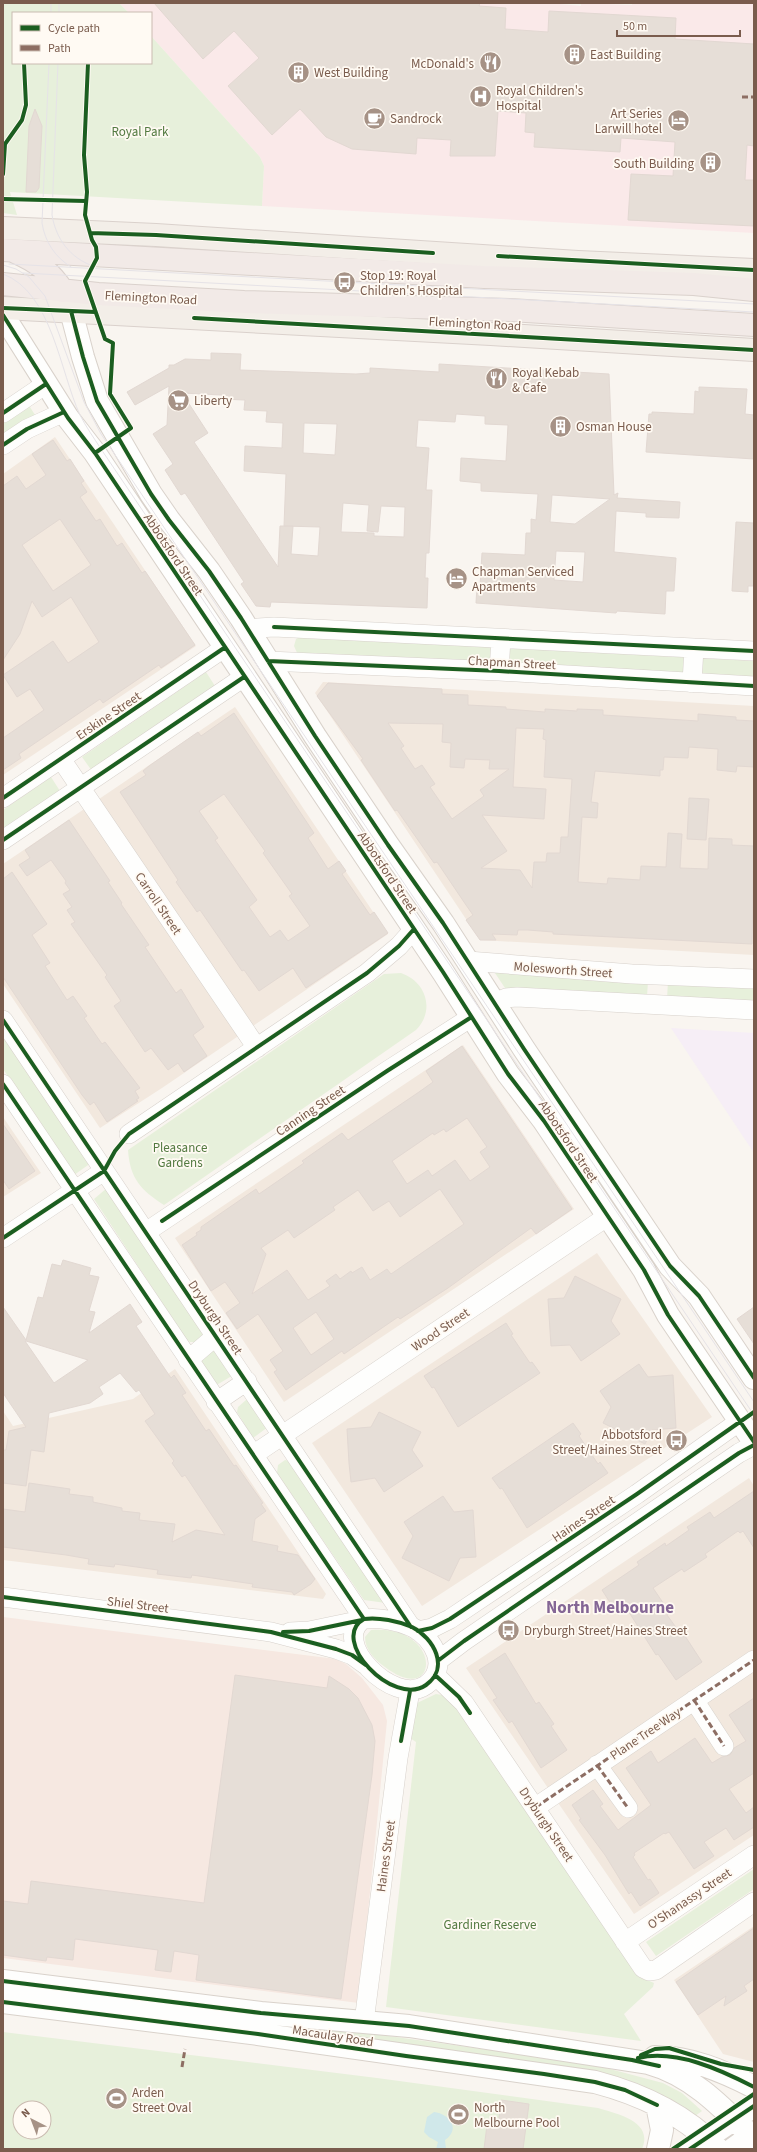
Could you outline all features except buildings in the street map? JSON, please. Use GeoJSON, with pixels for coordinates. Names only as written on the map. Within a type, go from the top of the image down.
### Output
{"type":"FeatureCollection","features":[{"type":"Feature","properties":{"kind":"highway"},"geometry":{"type":"LineString","coordinates":[[5,250],[471,265],[497,267],[579,281],[694,284],[754,290]]}},
{"type":"Feature","properties":{"kind":"highway"},"geometry":{"type":"LineString","coordinates":[[5,250],[26,257],[41,265],[55,279],[63,291]]}},
{"type":"Feature","properties":{"kind":"highway"},"geometry":{"type":"LineString","coordinates":[[471,265],[482,310]]}},
{"type":"Feature","properties":{"kind":"highway"},"geometry":{"type":"LineString","coordinates":[[482,310],[497,267]]}},
{"type":"Feature","properties":{"kind":"highway","name":"Flemington Road"},"geometry":{"type":"LineString","coordinates":[[3,284],[63,291],[244,302],[482,310],[754,324]]}},
{"type":"Feature","properties":{"kind":"main road"},"geometry":{"type":"LineString","coordinates":[[3,228],[163,236],[471,265]]}},
{"type":"Feature","properties":{"kind":"main road"},"geometry":{"type":"LineString","coordinates":[[497,267],[559,259],[754,270]]}},
{"type":"Feature","properties":{"kind":"main road"},"geometry":{"type":"LineString","coordinates":[[559,259],[579,281]]}},
{"type":"Feature","properties":{"kind":"main road"},"geometry":{"type":"LineString","coordinates":[[63,291],[71,311]]}},
{"type":"Feature","properties":{"kind":"main road","name":"Flemington Road"},"geometry":{"type":"LineString","coordinates":[[3,308],[482,333],[754,350]]}},
{"type":"Feature","properties":{"kind":"main road"},"geometry":{"type":"LineString","coordinates":[[482,310],[482,333]]}},
{"type":"Feature","properties":{"kind":"main road"},"geometry":{"type":"LineString","coordinates":[[693,345],[695,321]]}},
{"type":"Feature","properties":{"kind":"street","name":"Abbotsford Street"},"geometry":{"type":"LineString","coordinates":[[71,311],[83,358],[100,407],[160,508],[209,571],[250,631],[315,736],[496,1002],[524,1049],[676,1274],[699,1296],[754,1378]]}},
{"type":"Feature","properties":{"kind":"street","name":"Abbotsford Street"},"geometry":{"type":"LineString","coordinates":[[3,315],[64,412],[95,453],[244,678],[443,972],[470,1018],[508,1074],[544,1120],[644,1270],[668,1315],[747,1417],[754,1443]]}},
{"type":"Feature","properties":{"kind":"street"},"geometry":{"type":"LineString","coordinates":[[3,413],[46,384]]}},
{"type":"Feature","properties":{"kind":"street"},"geometry":{"type":"LineString","coordinates":[[3,446],[27,430],[64,412]]}},
{"type":"Feature","properties":{"kind":"street","name":"Chapman Street"},"geometry":{"type":"LineString","coordinates":[[250,631],[265,627],[754,651]]}},
{"type":"Feature","properties":{"kind":"street"},"geometry":{"type":"LineString","coordinates":[[224,648],[250,631]]}},
{"type":"Feature","properties":{"kind":"street"},"geometry":{"type":"LineString","coordinates":[[499,671],[501,639]]}},
{"type":"Feature","properties":{"kind":"street","name":"Erskine Street"},"geometry":{"type":"LineString","coordinates":[[3,798],[224,648]]}},
{"type":"Feature","properties":{"kind":"street"},"geometry":{"type":"LineString","coordinates":[[692,683],[694,648]]}},
{"type":"Feature","properties":{"kind":"street","name":"Chapman Street"},"geometry":{"type":"LineString","coordinates":[[268,661],[499,671],[754,686]]}},
{"type":"Feature","properties":{"kind":"street"},"geometry":{"type":"LineString","coordinates":[[3,840],[268,661]]}},
{"type":"Feature","properties":{"kind":"street","name":"Carroll Street"},"geometry":{"type":"LineString","coordinates":[[61,759],[257,1048]]}},
{"type":"Feature","properties":{"kind":"street"},"geometry":{"type":"LineString","coordinates":[[129,1134],[373,969],[399,946],[414,929]]}},
{"type":"Feature","properties":{"kind":"street"},"geometry":{"type":"LineString","coordinates":[[443,972],[458,963],[468,961]]}},
{"type":"Feature","properties":{"kind":"street","name":"Molesworth Street"},"geometry":{"type":"LineString","coordinates":[[468,961],[754,979]]}},
{"type":"Feature","properties":{"kind":"street"},"geometry":{"type":"LineString","coordinates":[[656,1005],[657,974]]}},
{"type":"Feature","properties":{"kind":"street"},"geometry":{"type":"LineString","coordinates":[[470,1018],[496,1002],[506,998],[517,997],[754,1010]]}},
{"type":"Feature","properties":{"kind":"street","name":"Canning Street"},"geometry":{"type":"LineString","coordinates":[[146,1232],[387,1071],[470,1018]]}},
{"type":"Feature","properties":{"kind":"street","name":"Dryburgh Street"},"geometry":{"type":"LineString","coordinates":[[3,1020],[414,1629]]}},
{"type":"Feature","properties":{"kind":"street"},"geometry":{"type":"LineString","coordinates":[[3,1084],[363,1620]]}},
{"type":"Feature","properties":{"kind":"street"},"geometry":{"type":"LineString","coordinates":[[3,1238],[104,1171]]}},
{"type":"Feature","properties":{"kind":"street","name":"Wood Street"},"geometry":{"type":"LineString","coordinates":[[253,1455],[628,1203]]}},
{"type":"Feature","properties":{"kind":"street"},"geometry":{"type":"LineString","coordinates":[[188,1360],[216,1336]]}},
{"type":"Feature","properties":{"kind":"street"},"geometry":{"type":"LineString","coordinates":[[216,1402],[247,1381]]}},
{"type":"Feature","properties":{"kind":"street","name":"Haines Street"},"geometry":{"type":"LineString","coordinates":[[414,1629],[432,1628],[450,1619],[650,1485],[747,1417]]}},
{"type":"Feature","properties":{"kind":"street"},"geometry":{"type":"LineString","coordinates":[[363,1620],[355,1630],[354,1642],[355,1649],[366,1665],[388,1683],[410,1691],[425,1686],[437,1668],[507,1611],[754,1443]]}},
{"type":"Feature","properties":{"kind":"street","name":"Shiel Street"},"geometry":{"type":"LineString","coordinates":[[3,1597],[271,1632],[336,1649],[352,1655],[366,1665]]}},
{"type":"Feature","properties":{"kind":"street"},"geometry":{"type":"LineString","coordinates":[[363,1620],[387,1620],[414,1629],[433,1646],[437,1668]]}},
{"type":"Feature","properties":{"kind":"street","name":"Shiel Street"},"geometry":{"type":"LineString","coordinates":[[271,1632],[310,1631],[363,1620]]}},
{"type":"Feature","properties":{"kind":"street","name":"Plane Tree Way"},"geometry":{"type":"LineString","coordinates":[[536,1807],[754,1660]]}},
{"type":"Feature","properties":{"kind":"street","name":"Dryburgh Street"},"geometry":{"type":"LineString","coordinates":[[437,1668],[464,1703],[536,1807],[643,1968],[649,1971],[656,1970],[754,1902]]}},
{"type":"Feature","properties":{"kind":"street","name":"Haines Street"},"geometry":{"type":"LineString","coordinates":[[364,2022],[398,1758],[410,1691]]}},
{"type":"Feature","properties":{"kind":"street"},"geometry":{"type":"LineString","coordinates":[[694,1700],[724,1746]]}},
{"type":"Feature","properties":{"kind":"street"},"geometry":{"type":"LineString","coordinates":[[597,1765],[628,1808]]}},
{"type":"Feature","properties":{"kind":"street","name":"O'Shanassy Street"},"geometry":{"type":"LineString","coordinates":[[625,1942],[754,1855]]}},
{"type":"Feature","properties":{"kind":"street","name":"Macaulay Road"},"geometry":{"type":"LineString","coordinates":[[3,1981],[106,1994],[260,2024],[588,2081],[625,2090],[657,2105],[681,2119],[705,2145]]}},
{"type":"Feature","properties":{"kind":"street"},"geometry":{"type":"LineString","coordinates":[[106,1994],[114,2004],[141,2019]]}},
{"type":"Feature","properties":{"kind":"street","name":"Macaulay Road"},"geometry":{"type":"LineString","coordinates":[[3,2002],[141,2019],[260,2024],[364,2022],[409,2026],[630,2060],[659,2066],[682,2076],[704,2092],[734,2120]]}},
{"type":"Feature","properties":{"kind":"street"},"geometry":{"type":"LineString","coordinates":[[630,2060],[651,2057],[680,2059],[727,2074],[754,2087]]}},
{"type":"Feature","properties":{"kind":"street"},"geometry":{"type":"LineString","coordinates":[[657,2105],[662,2130],[658,2149]]}},
{"type":"Feature","properties":{"kind":"street"},"geometry":{"type":"LineString","coordinates":[[705,2145],[734,2120],[754,2106]]}},
{"type":"Feature","properties":{"kind":"street"},"geometry":{"type":"LineString","coordinates":[[733,2149],[753,2136],[734,2120]]}},
{"type":"Feature","properties":{"kind":"shaded area","name":"Royal Children's Hospital"},"geometry":{"type":"Polygon","coordinates":[[[119,3],[550,3],[581,6],[581,3],[632,5],[632,3],[754,3],[754,233],[262,206],[264,166],[260,157],[152,37],[152,12],[128,12],[119,3]]]}},
{"type":"Feature","properties":{"kind":"shaded area"},"geometry":{"type":"Polygon","coordinates":[[[55,437],[196,646],[3,775],[3,474],[55,437]]]}},
{"type":"Feature","properties":{"kind":"shaded area"},"geometry":{"type":"Polygon","coordinates":[[[323,682],[754,706],[754,955],[480,940],[315,693],[323,682]]]}},
{"type":"Feature","properties":{"kind":"shaded area"},"geometry":{"type":"Polygon","coordinates":[[[235,707],[388,934],[162,1088],[100,1128],[3,984],[3,864],[235,707]]]}},
{"type":"Feature","properties":{"kind":"shaded area"},"geometry":{"type":"Polygon","coordinates":[[[671,1028],[754,1033],[754,1153],[671,1028]]]}},
{"type":"Feature","properties":{"kind":"shaded area"},"geometry":{"type":"Polygon","coordinates":[[[463,1045],[574,1209],[284,1402],[175,1238],[463,1045]]]}},
{"type":"Feature","properties":{"kind":"shaded area"},"geometry":{"type":"Polygon","coordinates":[[[3,1117],[41,1173],[3,1197],[3,1117]]]}},
{"type":"Feature","properties":{"kind":"shaded area"},"geometry":{"type":"Polygon","coordinates":[[[597,1253],[712,1417],[422,1606],[312,1443],[597,1253]]]}},
{"type":"Feature","properties":{"kind":"shaded area"},"geometry":{"type":"Polygon","coordinates":[[[175,1369],[326,1594],[323,1599],[3,1560],[3,1411],[13,1426],[133,1399],[175,1369]]]}},
{"type":"Feature","properties":{"kind":"shaded area"},"geometry":{"type":"Polygon","coordinates":[[[749,1478],[754,1486],[754,1835],[634,1914],[466,1668],[749,1478]]]}},
{"type":"Feature","properties":{"kind":"shaded area"},"geometry":{"type":"Polygon","coordinates":[[[3,1617],[336,1659],[346,1664],[362,1678],[383,1705],[387,1721],[359,2003],[3,1958],[3,1617]]]}},
{"type":"Feature","properties":{"kind":"shaded area"},"geometry":{"type":"Polygon","coordinates":[[[754,1926],[754,2062],[723,2054],[674,1980],[754,1926]]]}},
{"type":"Feature","properties":{"kind":"green space","name":"Royal Park"},"geometry":{"type":"Polygon","coordinates":[[[3,3],[119,3],[128,12],[12,12],[12,64],[152,64],[152,37],[260,157],[264,166],[262,206],[10,192],[17,215],[3,213],[3,3]]]}},
{"type":"Feature","properties":{"kind":"green space"},"geometry":{"type":"Polygon","coordinates":[[[28,404],[37,418],[3,440],[3,421],[28,404]]]}},
{"type":"Feature","properties":{"kind":"green space"},"geometry":{"type":"Polygon","coordinates":[[[300,637],[754,661],[754,678],[298,655],[294,646],[296,639],[300,637]]]}},
{"type":"Feature","properties":{"kind":"green space"},"geometry":{"type":"Polygon","coordinates":[[[206,672],[215,686],[92,771],[82,757],[206,672]]]}},
{"type":"Feature","properties":{"kind":"green space"},"geometry":{"type":"Polygon","coordinates":[[[51,777],[60,791],[3,830],[3,810],[51,777]]]}},
{"type":"Feature","properties":{"kind":"green space"},"geometry":{"type":"Polygon","coordinates":[[[493,970],[648,982],[647,996],[505,988],[493,970]]]}},
{"type":"Feature","properties":{"kind":"green space","name":"Pleasance Gardens"},"geometry":{"type":"Polygon","coordinates":[[[401,973],[410,977],[417,983],[425,998],[425,1014],[422,1022],[416,1030],[164,1205],[143,1189],[138,1183],[131,1169],[128,1150],[384,974],[401,973]]]}},
{"type":"Feature","properties":{"kind":"green space"},"geometry":{"type":"Polygon","coordinates":[[[668,981],[754,985],[754,1003],[667,999],[668,981]]]}},
{"type":"Feature","properties":{"kind":"green space"},"geometry":{"type":"Polygon","coordinates":[[[3,1032],[91,1163],[74,1175],[3,1069],[3,1032]]]}},
{"type":"Feature","properties":{"kind":"green space"},"geometry":{"type":"Polygon","coordinates":[[[107,1188],[204,1330],[203,1336],[195,1342],[190,1342],[186,1339],[94,1199],[107,1188]]]}},
{"type":"Feature","properties":{"kind":"green space"},"geometry":{"type":"Polygon","coordinates":[[[210,1347],[220,1350],[235,1374],[215,1386],[200,1363],[210,1347]]]}},
{"type":"Feature","properties":{"kind":"green space"},"geometry":{"type":"Polygon","coordinates":[[[248,1400],[268,1427],[253,1438],[237,1412],[238,1407],[248,1400]]]}},
{"type":"Feature","properties":{"kind":"green space"},"geometry":{"type":"Polygon","coordinates":[[[285,1460],[294,1462],[386,1603],[364,1600],[277,1473],[278,1465],[285,1460]]]}},
{"type":"Feature","properties":{"kind":"green space"},"geometry":{"type":"Polygon","coordinates":[[[371,1630],[395,1632],[412,1639],[422,1650],[426,1662],[424,1672],[416,1678],[403,1677],[381,1664],[371,1654],[365,1642],[365,1637],[371,1630]]]}},
{"type":"Feature","properties":{"kind":"green space","name":"Gardiner Reserve"},"geometry":{"type":"Polygon","coordinates":[[[436,1694],[442,1695],[453,1704],[522,1802],[638,1976],[654,1983],[653,1987],[624,2014],[641,2041],[386,2007],[416,1742],[410,1738],[417,1703],[436,1694]]]}},
{"type":"Feature","properties":{"kind":"green space"},"geometry":{"type":"Polygon","coordinates":[[[754,1869],[754,1889],[656,1956],[646,1942],[754,1869]]]}},
{"type":"Feature","properties":{"kind":"green space"},"geometry":{"type":"Polygon","coordinates":[[[287,2022],[591,2064],[663,2083],[682,2093],[702,2111],[695,2116],[657,2093],[620,2078],[590,2070],[285,2033],[287,2022]]]}},
{"type":"Feature","properties":{"kind":"green space"},"geometry":{"type":"Polygon","coordinates":[[[3,2032],[377,2078],[598,2108],[623,2116],[632,2120],[638,2125],[643,2132],[644,2139],[642,2149],[3,2149],[3,2032]]]}},
{"type":"Feature","properties":{"kind":"water"},"geometry":{"type":"Polygon","coordinates":[[[434,2112],[445,2116],[452,2123],[453,2127],[450,2136],[445,2140],[446,2149],[436,2149],[438,2142],[424,2132],[427,2117],[434,2112]]]}},
{"type":"Feature","properties":{"kind":"tram line"},"geometry":{"type":"LineString","coordinates":[[51,3],[51,12]]}},
{"type":"Feature","properties":{"kind":"tram line"},"geometry":{"type":"LineString","coordinates":[[59,3],[59,12]]}},
{"type":"Feature","properties":{"kind":"tram line"},"geometry":{"type":"LineString","coordinates":[[49,64],[42,223],[48,243],[60,259],[71,267]]}},
{"type":"Feature","properties":{"kind":"tram line"},"geometry":{"type":"LineString","coordinates":[[58,64],[52,215],[57,232],[65,246],[77,258],[93,266]]}},
{"type":"Feature","properties":{"kind":"tram line"},"geometry":{"type":"LineString","coordinates":[[9,264],[754,304]]}},
{"type":"Feature","properties":{"kind":"tram line"},"geometry":{"type":"LineString","coordinates":[[3,265],[16,269],[29,277],[45,296],[84,402],[101,434],[754,1402]]}},
{"type":"Feature","properties":{"kind":"tram line"},"geometry":{"type":"LineString","coordinates":[[23,273],[754,312]]}},
{"type":"Feature","properties":{"kind":"tram line"},"geometry":{"type":"LineString","coordinates":[[3,274],[20,283],[33,298],[44,315],[60,356],[73,397],[87,428],[754,1415]]}},
{"type":"Feature","properties":{"kind":"marked path"},"geometry":{"type":"LineString","coordinates":[[742,97],[754,97]]}},
{"type":"Feature","properties":{"kind":"marked path"},"geometry":{"type":"LineString","coordinates":[[536,1807],[754,1660]]}},
{"type":"Feature","properties":{"kind":"marked path"},"geometry":{"type":"LineString","coordinates":[[694,1700],[724,1746]]}},
{"type":"Feature","properties":{"kind":"marked path"},"geometry":{"type":"LineString","coordinates":[[597,1765],[628,1808]]}},
{"type":"Feature","properties":{"kind":"marked path"},"geometry":{"type":"LineString","coordinates":[[182,2067],[185,2049]]}},
{"type":"Feature","properties":{"kind":"cycle path"},"geometry":{"type":"LineString","coordinates":[[3,174],[5,144],[22,120],[26,105],[24,64]]}},
{"type":"Feature","properties":{"kind":"cycle path"},"geometry":{"type":"LineString","coordinates":[[88,64],[84,155],[87,192],[85,215],[92,240],[96,247],[97,258],[85,281],[105,339],[113,343],[110,394],[131,428],[95,453]]}},
{"type":"Feature","properties":{"kind":"cycle path"},"geometry":{"type":"LineString","coordinates":[[3,199],[86,201]]}},
{"type":"Feature","properties":{"kind":"cycle path"},"geometry":{"type":"LineString","coordinates":[[90,233],[156,235],[433,253]]}},
{"type":"Feature","properties":{"kind":"cycle path"},"geometry":{"type":"LineString","coordinates":[[498,256],[754,270]]}},
{"type":"Feature","properties":{"kind":"cycle path"},"geometry":{"type":"LineString","coordinates":[[3,308],[95,312]]}},
{"type":"Feature","properties":{"kind":"cycle path"},"geometry":{"type":"LineString","coordinates":[[71,311],[83,357],[97,401],[151,494],[169,520],[209,571],[241,618],[315,736],[388,845],[443,923],[524,1049],[670,1266],[699,1296],[754,1378]]}},
{"type":"Feature","properties":{"kind":"cycle path"},"geometry":{"type":"LineString","coordinates":[[3,315],[68,418],[95,453],[443,972],[508,1074],[544,1121],[644,1270],[668,1315],[754,1442]]}},
{"type":"Feature","properties":{"kind":"cycle path"},"geometry":{"type":"LineString","coordinates":[[194,318],[754,350]]}},
{"type":"Feature","properties":{"kind":"cycle path"},"geometry":{"type":"LineString","coordinates":[[3,413],[46,384]]}},
{"type":"Feature","properties":{"kind":"cycle path"},"geometry":{"type":"LineString","coordinates":[[3,445],[27,429],[64,412]]}},
{"type":"Feature","properties":{"kind":"cycle path"},"geometry":{"type":"LineString","coordinates":[[274,627],[754,651]]}},
{"type":"Feature","properties":{"kind":"cycle path"},"geometry":{"type":"LineString","coordinates":[[3,798],[224,648]]}},
{"type":"Feature","properties":{"kind":"cycle path"},"geometry":{"type":"LineString","coordinates":[[268,661],[499,671],[754,686]]}},
{"type":"Feature","properties":{"kind":"cycle path"},"geometry":{"type":"LineString","coordinates":[[3,840],[244,677]]}},
{"type":"Feature","properties":{"kind":"cycle path"},"geometry":{"type":"LineString","coordinates":[[3,1238],[104,1171],[115,1151],[129,1134],[367,973],[399,946],[414,929]]}},
{"type":"Feature","properties":{"kind":"cycle path"},"geometry":{"type":"LineString","coordinates":[[162,1221],[387,1071],[470,1018]]}},
{"type":"Feature","properties":{"kind":"cycle path"},"geometry":{"type":"LineString","coordinates":[[3,1020],[411,1627]]}},
{"type":"Feature","properties":{"kind":"cycle path"},"geometry":{"type":"LineString","coordinates":[[3,1084],[364,1619]]}},
{"type":"Feature","properties":{"kind":"cycle path"},"geometry":{"type":"LineString","coordinates":[[418,1631],[432,1628],[450,1619],[637,1494],[754,1412]]}},
{"type":"Feature","properties":{"kind":"cycle path"},"geometry":{"type":"LineString","coordinates":[[439,1660],[464,1641],[739,1453],[754,1445]]}},
{"type":"Feature","properties":{"kind":"cycle path"},"geometry":{"type":"LineString","coordinates":[[3,1597],[271,1632],[336,1649],[352,1655],[366,1665]]}},
{"type":"Feature","properties":{"kind":"cycle path"},"geometry":{"type":"LineString","coordinates":[[364,1619],[395,1621],[412,1627],[420,1632],[427,1638],[436,1654],[438,1662],[437,1670],[433,1678],[426,1685],[412,1690],[397,1687],[382,1679],[369,1668],[359,1655],[354,1641],[355,1629],[364,1619]]}},
{"type":"Feature","properties":{"kind":"cycle path"},"geometry":{"type":"LineString","coordinates":[[283,1632],[309,1631],[362,1620]]}},
{"type":"Feature","properties":{"kind":"cycle path"},"geometry":{"type":"LineString","coordinates":[[435,1675],[459,1697],[470,1713]]}},
{"type":"Feature","properties":{"kind":"cycle path"},"geometry":{"type":"LineString","coordinates":[[401,1741],[410,1691]]}},
{"type":"Feature","properties":{"kind":"cycle path"},"geometry":{"type":"LineString","coordinates":[[3,1981],[261,2013],[409,2026],[632,2060],[659,2066]]}},
{"type":"Feature","properties":{"kind":"cycle path"},"geometry":{"type":"LineString","coordinates":[[3,2002],[258,2034],[595,2082],[625,2090],[657,2105]]}},
{"type":"Feature","properties":{"kind":"cycle path"},"geometry":{"type":"LineString","coordinates":[[641,2055],[655,2049],[669,2048],[721,2064],[754,2070]]}},
{"type":"Feature","properties":{"kind":"cycle path"},"geometry":{"type":"LineString","coordinates":[[638,2058],[668,2056],[683,2059],[713,2068],[754,2087]]}},
{"type":"Feature","properties":{"kind":"cycle path"},"geometry":{"type":"LineString","coordinates":[[673,2149],[754,2094]]}},
{"type":"Feature","properties":{"kind":"cycle path"},"geometry":{"type":"LineString","coordinates":[[690,2149],[754,2106]]}},
{"type":"Feature","properties":{"kind":"place","name":"East Building"},"geometry":{"type":"Point","coordinates":[575,54]}},
{"type":"Feature","properties":{"kind":"place","name":"McDonald's"},"geometry":{"type":"Point","coordinates":[490,63]}},
{"type":"Feature","properties":{"kind":"place","name":"West Building"},"geometry":{"type":"Point","coordinates":[299,72]}},
{"type":"Feature","properties":{"kind":"place","name":"Royal Children's Hospital"},"geometry":{"type":"Point","coordinates":[480,97]}},
{"type":"Feature","properties":{"kind":"place","name":"Sandrock"},"geometry":{"type":"Point","coordinates":[375,118]}},
{"type":"Feature","properties":{"kind":"place","name":"Art Series Larwill hotel"},"geometry":{"type":"Point","coordinates":[678,120]}},
{"type":"Feature","properties":{"kind":"place","name":"South Building"},"geometry":{"type":"Point","coordinates":[710,163]}},
{"type":"Feature","properties":{"kind":"place","name":"Stop 19: Royal Children's Hospital"},"geometry":{"type":"Point","coordinates":[344,282]}},
{"type":"Feature","properties":{"kind":"place","name":"Royal Kebab & Cafe"},"geometry":{"type":"Point","coordinates":[497,379]}},
{"type":"Feature","properties":{"kind":"place","name":"Liberty"},"geometry":{"type":"Point","coordinates":[179,400]}},
{"type":"Feature","properties":{"kind":"place","name":"Osman House"},"geometry":{"type":"Point","coordinates":[560,426]}},
{"type":"Feature","properties":{"kind":"place","name":"Chapman Serviced Apartments"},"geometry":{"type":"Point","coordinates":[456,578]}},
{"type":"Feature","properties":{"kind":"place","name":"Abbotsford Street/Haines Street"},"geometry":{"type":"Point","coordinates":[677,1441]}},
{"type":"Feature","properties":{"kind":"place","name":"Dryburgh Street/Haines Street"},"geometry":{"type":"Point","coordinates":[508,1630]}},
{"type":"Feature","properties":{"kind":"place","name":"Arden Street Oval"},"geometry":{"type":"Point","coordinates":[117,2099]}},
{"type":"Feature","properties":{"kind":"place","name":"North Melbourne Pool"},"geometry":{"type":"Point","coordinates":[458,2114]}},
{"type":"Feature","properties":{"kind":"district","name":"North Melbourne"},"geometry":{"type":"Point","coordinates":[610,1607]}}]}
